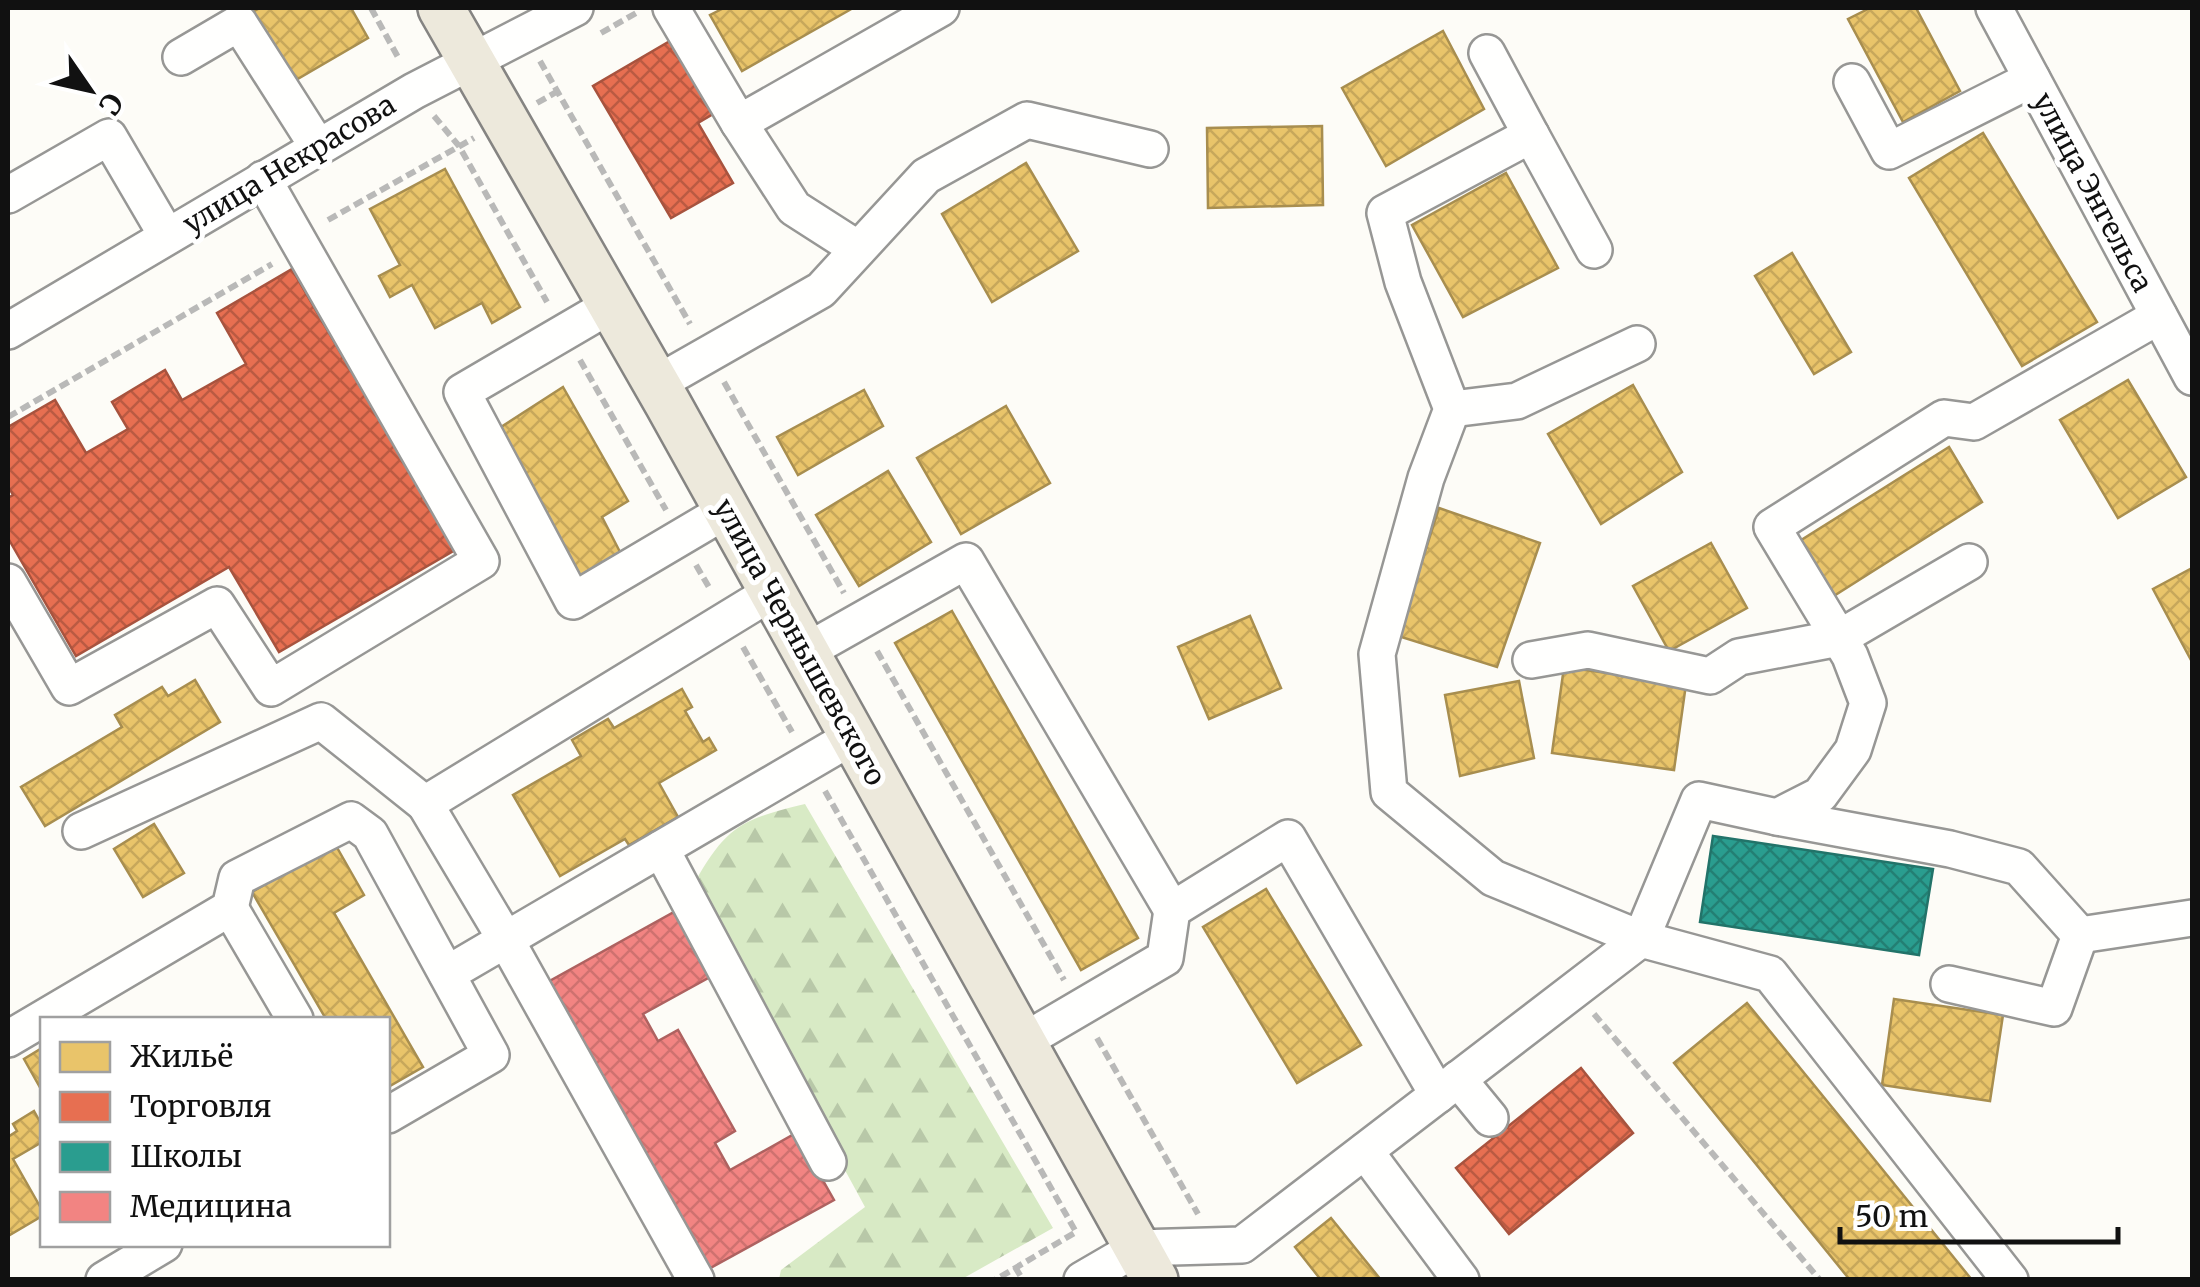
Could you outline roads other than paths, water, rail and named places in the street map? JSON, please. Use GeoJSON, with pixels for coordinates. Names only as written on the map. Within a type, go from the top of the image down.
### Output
{"type":"FeatureCollection","features":[{"type":"Feature","properties":{"kind":"main road","name":"улица Чернышевского"},"geometry":{"type":"LineString","coordinates":[[441,8],[612,305],[1146,1264]]}},
{"type":"Feature","properties":{"kind":"street","name":"улица Некрасова"},"geometry":{"type":"LineString","coordinates":[[8,330],[414,91],[575,8]]}},
{"type":"Feature","properties":{"kind":"street"},"geometry":{"type":"LineString","coordinates":[[672,8],[794,208],[858,249]]}},
{"type":"Feature","properties":{"kind":"street"},"geometry":{"type":"LineString","coordinates":[[740,123],[941,8]]}},
{"type":"Feature","properties":{"kind":"street","name":"улица Энгельса"},"geometry":{"type":"LineString","coordinates":[[1994,8],[2192,378]]}},
{"type":"Feature","properties":{"kind":"street"},"geometry":{"type":"LineString","coordinates":[[181,56],[238,23],[318,147]]}},
{"type":"Feature","properties":{"kind":"street"},"geometry":{"type":"LineString","coordinates":[[1488,53],[1594,250]]}},
{"type":"Feature","properties":{"kind":"street"},"geometry":{"type":"LineString","coordinates":[[1852,82],[1889,150],[2032,79]]}},
{"type":"Feature","properties":{"kind":"street"},"geometry":{"type":"LineString","coordinates":[[656,384],[821,290],[926,176],[1027,120],[1150,149]]}},
{"type":"Feature","properties":{"kind":"street"},"geometry":{"type":"LineString","coordinates":[[1531,135],[1385,214],[1403,282],[1452,409],[1426,478],[1376,654],[1389,792],[1493,878],[1641,939],[1770,974],[2010,1280]]}},
{"type":"Feature","properties":{"kind":"street"},"geometry":{"type":"LineString","coordinates":[[8,196],[109,136],[166,236]]}},
{"type":"Feature","properties":{"kind":"street"},"geometry":{"type":"LineString","coordinates":[[8,582],[69,688],[217,605],[271,688],[482,560],[263,179]]}},
{"type":"Feature","properties":{"kind":"street"},"geometry":{"type":"LineString","coordinates":[[612,305],[462,392],[573,601],[727,510]]}},
{"type":"Feature","properties":{"kind":"street"},"geometry":{"type":"LineString","coordinates":[[1777,817],[1820,794],[1853,750],[1868,704],[1850,656],[1772,527],[1944,418],[1974,422],[2159,316]]}},
{"type":"Feature","properties":{"kind":"street"},"geometry":{"type":"LineString","coordinates":[[1452,409],[1517,400],[1637,344]]}},
{"type":"Feature","properties":{"kind":"street"},"geometry":{"type":"LineString","coordinates":[[805,652],[966,561],[1172,910],[1165,958],[1022,1042]]}},
{"type":"Feature","properties":{"kind":"street"},"geometry":{"type":"LineString","coordinates":[[1531,660],[1588,650],[1710,676],[1739,657],[1839,638],[1970,562]]}},
{"type":"Feature","properties":{"kind":"street"},"geometry":{"type":"LineString","coordinates":[[425,804],[772,592]]}},
{"type":"Feature","properties":{"kind":"street"},"geometry":{"type":"LineString","coordinates":[[81,831],[321,722],[425,804],[506,940],[696,1280]]}},
{"type":"Feature","properties":{"kind":"street"},"geometry":{"type":"LineString","coordinates":[[447,974],[852,737]]}},
{"type":"Feature","properties":{"kind":"street"},"geometry":{"type":"LineString","coordinates":[[1082,1280],[1242,1245],[1641,939],[1698,800],[2020,867],[2080,935]]}},
{"type":"Feature","properties":{"kind":"street"},"geometry":{"type":"LineString","coordinates":[[45,1017],[230,908],[238,878],[350,820],[370,834],[491,1055],[390,1114]]}},
{"type":"Feature","properties":{"kind":"street"},"geometry":{"type":"LineString","coordinates":[[1172,910],[1288,838],[1448,1087],[1490,1118]]}},
{"type":"Feature","properties":{"kind":"street"},"geometry":{"type":"LineString","coordinates":[[661,849],[828,1162]]}},
{"type":"Feature","properties":{"kind":"street"},"geometry":{"type":"LineString","coordinates":[[230,908],[293,1017]]}},
{"type":"Feature","properties":{"kind":"street"},"geometry":{"type":"LineString","coordinates":[[2080,935],[2192,918]]}},
{"type":"Feature","properties":{"kind":"street"},"geometry":{"type":"LineString","coordinates":[[1950,984],[2054,1008],[2080,935]]}},
{"type":"Feature","properties":{"kind":"street"},"geometry":{"type":"LineString","coordinates":[[8,1039],[40,1020]]}},
{"type":"Feature","properties":{"kind":"street"},"geometry":{"type":"LineString","coordinates":[[1364,1151],[1461,1280]]}},
{"type":"Feature","properties":{"kind":"street"},"geometry":{"type":"LineString","coordinates":[[110,1264],[156,1247]]}}]}
